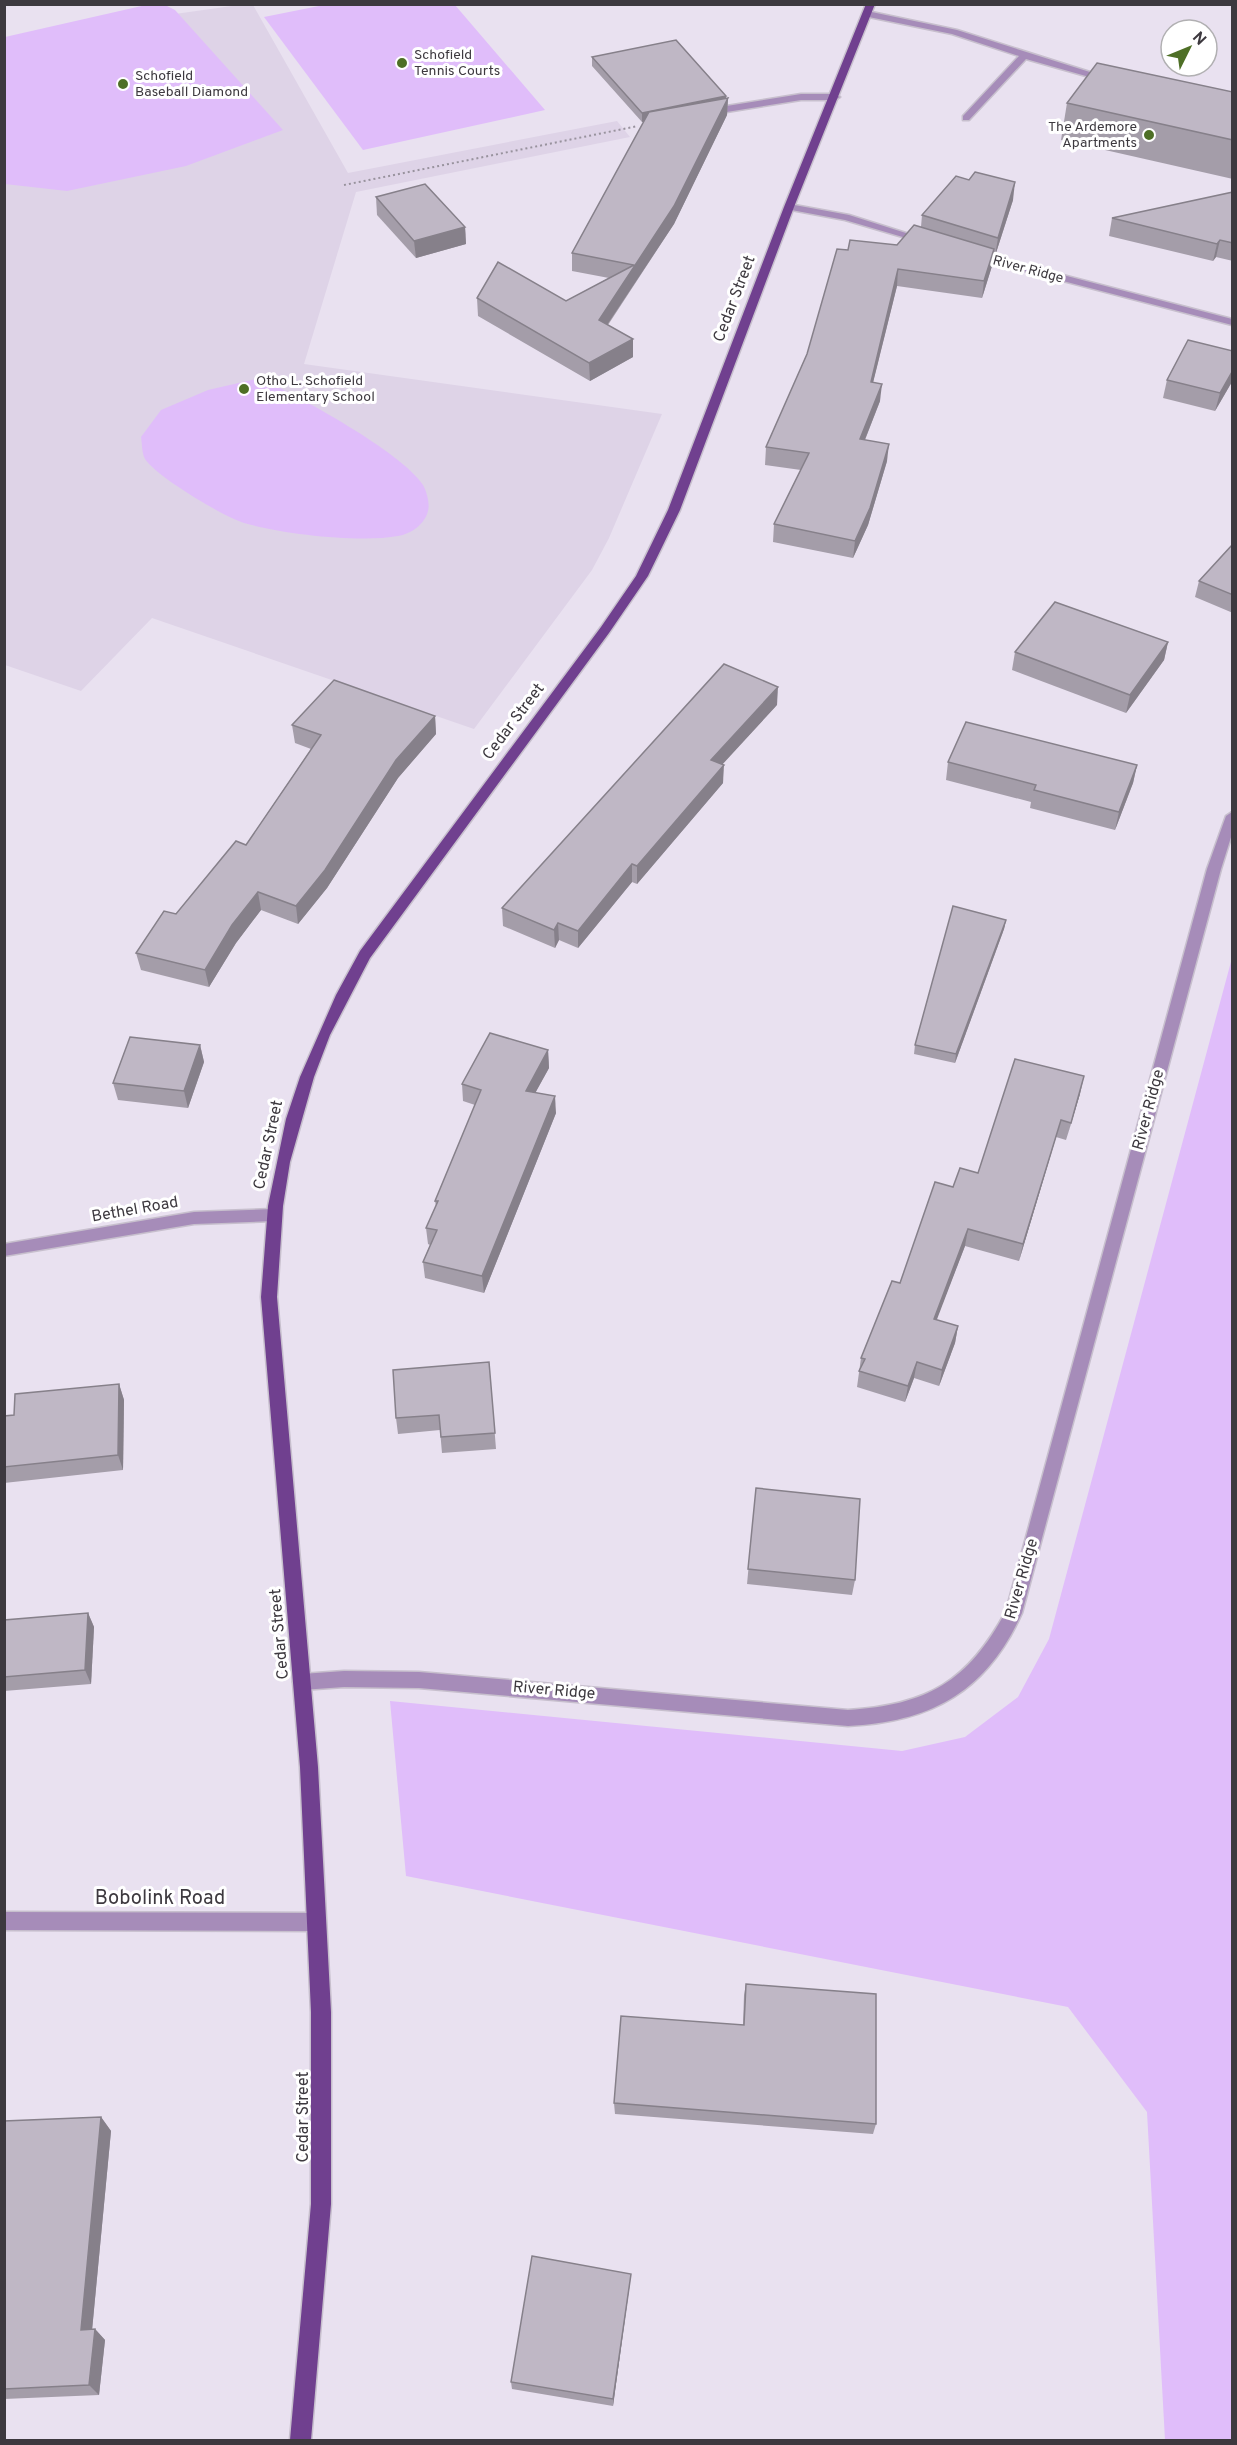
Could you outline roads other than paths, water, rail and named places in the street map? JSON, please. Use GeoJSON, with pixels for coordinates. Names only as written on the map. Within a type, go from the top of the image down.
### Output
{"type":"FeatureCollection","features":[{"type":"Feature","properties":{"kind":"main road","name":"Cedar Street"},"geometry":{"type":"LineString","coordinates":[[300,2440],[321,2204],[321,2012],[302,1682],[271,1329],[270,1248],[273,1215],[285,1150],[298,1096],[330,1017],[352,975],[395,911],[599,639],[642,576],[674,510],[789,207],[869,9]]}},
{"type":"Feature","properties":{"kind":"street"},"geometry":{"type":"LineString","coordinates":[[869,9],[954,32],[1024,56],[1123,82]]}},
{"type":"Feature","properties":{"kind":"street"},"geometry":{"type":"LineString","coordinates":[[966,118],[1024,56]]}},
{"type":"Feature","properties":{"kind":"street"},"geometry":{"type":"LineString","coordinates":[[638,126],[751,104],[801,97],[835,97]]}},
{"type":"Feature","properties":{"kind":"street"},"geometry":{"type":"LineString","coordinates":[[789,207],[846,217],[931,242]]}},
{"type":"Feature","properties":{"kind":"street","name":"River Ridge"},"geometry":{"type":"LineString","coordinates":[[964,252],[1021,269],[1233,322]]}},
{"type":"Feature","properties":{"kind":"street","name":"River Ridge"},"geometry":{"type":"LineString","coordinates":[[302,1682],[354,1679],[419,1680],[872,1718],[913,1711],[949,1693],[966,1679],[996,1647],[1014,1614],[1214,869],[1233,816]]}},
{"type":"Feature","properties":{"kind":"street","name":"Bethel Road"},"geometry":{"type":"LineString","coordinates":[[4,1250],[194,1218],[273,1215]]}},
{"type":"Feature","properties":{"kind":"street","name":"Bobolink Road"},"geometry":{"type":"LineString","coordinates":[[4,1921],[316,1922]]}},
{"type":"Feature","properties":{"kind":"place","name":"Schofield Tennis Courts"},"geometry":{"type":"Point","coordinates":[402,63]}},
{"type":"Feature","properties":{"kind":"place","name":"Schofield Baseball Diamond"},"geometry":{"type":"Point","coordinates":[123,84]}},
{"type":"Feature","properties":{"kind":"place","name":"The Ardemore Apartments"},"geometry":{"type":"Point","coordinates":[1149,135]}},
{"type":"Feature","properties":{"kind":"place","name":"Otho L. Schofield Elementary School"},"geometry":{"type":"Point","coordinates":[244,389]}}]}
